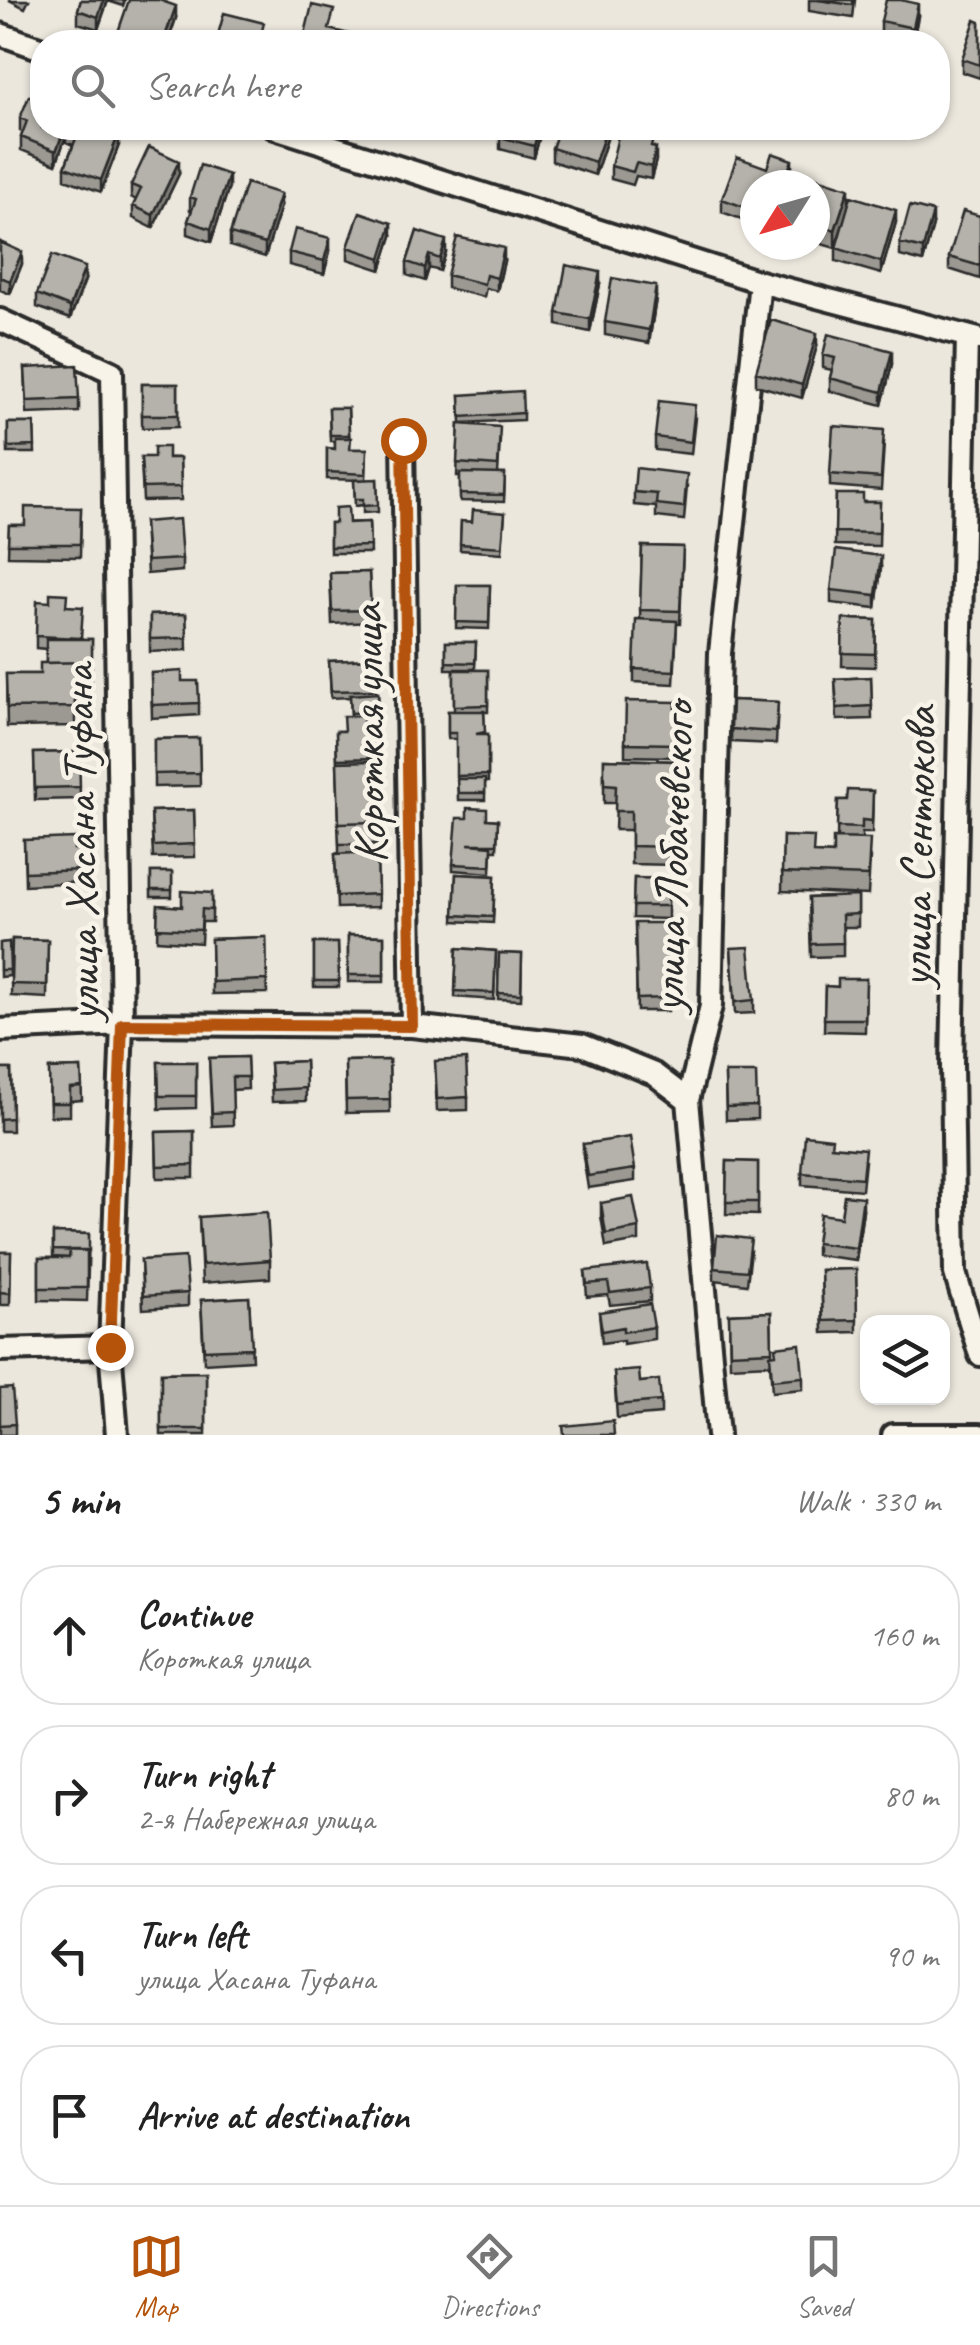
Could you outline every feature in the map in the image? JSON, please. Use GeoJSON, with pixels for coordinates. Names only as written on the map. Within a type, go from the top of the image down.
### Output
{"type":"FeatureCollection","features":[{"type":"Feature","properties":{"kind":"street"},"geometry":{"type":"LineString","coordinates":[[0,34],[30,45]]}},
{"type":"Feature","properties":{"kind":"street"},"geometry":{"type":"LineString","coordinates":[[313,140],[760,282],[974,338]]}},
{"type":"Feature","properties":{"kind":"street","name":"улица Лобачевского"},"geometry":{"type":"LineString","coordinates":[[718,1435],[688,1100],[712,1006],[720,654],[760,282]]}},
{"type":"Feature","properties":{"kind":"street","name":"улица Хасана Туфана"},"geometry":{"type":"LineString","coordinates":[[0,320],[112,372],[122,1024],[110,1347],[117,1435]]}},
{"type":"Feature","properties":{"kind":"street","name":"улица Сентюкова"},"geometry":{"type":"LineString","coordinates":[[974,338],[952,1065],[955,1273],[980,1355]]}},
{"type":"Feature","properties":{"kind":"street","name":"Короткая улица"},"geometry":{"type":"LineString","coordinates":[[403,440],[412,1026]]}},
{"type":"Feature","properties":{"kind":"street"},"geometry":{"type":"LineString","coordinates":[[0,1030],[122,1024],[412,1026],[582,1045],[654,1074],[688,1100]]}},
{"type":"Feature","properties":{"kind":"street"},"geometry":{"type":"LineString","coordinates":[[0,1350],[110,1347]]}},
{"type":"Feature","properties":{"kind":"street"},"geometry":{"type":"LineString","coordinates":[[968,1435],[980,1418]]}},
{"type":"Feature","properties":{"kind":"street"},"geometry":{"type":"LineString","coordinates":[[892,1435],[980,1435]]}},
{"type":"Feature","properties":{"kind":"building"},"geometry":{"type":"Polygon","coordinates":[[[81,0],[104,0],[98,17],[78,10],[81,0]]]}},
{"type":"Feature","properties":{"kind":"building"},"geometry":{"type":"Polygon","coordinates":[[[129,0],[159,0],[176,6],[167,30],[119,30],[129,0]]]}},
{"type":"Feature","properties":{"kind":"building"},"geometry":{"type":"Polygon","coordinates":[[[818,0],[853,0],[853,5],[818,0]]]}},
{"type":"Feature","properties":{"kind":"building"},"geometry":{"type":"Polygon","coordinates":[[[886,0],[918,4],[913,28],[881,21],[886,0]]]}},
{"type":"Feature","properties":{"kind":"building"},"geometry":{"type":"Polygon","coordinates":[[[312,5],[334,10],[329,29],[333,30],[306,30],[312,5]]]}},
{"type":"Feature","properties":{"kind":"building"},"geometry":{"type":"Polygon","coordinates":[[[224,13],[264,23],[262,30],[219,30],[224,13]]]}},
{"type":"Feature","properties":{"kind":"building"},"geometry":{"type":"Polygon","coordinates":[[[975,20],[980,22],[980,65],[962,59],[975,20]]]}},
{"type":"Feature","properties":{"kind":"building"},"geometry":{"type":"Polygon","coordinates":[[[30,96],[30,140],[60,140],[56,151],[21,137],[27,121],[20,118],[30,96]]]}},
{"type":"Feature","properties":{"kind":"building"},"geometry":{"type":"Polygon","coordinates":[[[75,140],[116,140],[101,180],[65,167],[75,140]]]}},
{"type":"Feature","properties":{"kind":"building"},"geometry":{"type":"Polygon","coordinates":[[[511,140],[536,140],[534,146],[511,140]]]}},
{"type":"Feature","properties":{"kind":"building"},"geometry":{"type":"Polygon","coordinates":[[[555,140],[603,140],[595,162],[552,148],[555,140]]]}},
{"type":"Feature","properties":{"kind":"building"},"geometry":{"type":"Polygon","coordinates":[[[617,140],[653,140],[651,147],[656,148],[651,167],[636,163],[633,172],[611,166],[617,140]]]}},
{"type":"Feature","properties":{"kind":"building"},"geometry":{"type":"Polygon","coordinates":[[[149,147],[179,161],[153,215],[133,206],[141,189],[131,185],[149,147]]]}},
{"type":"Feature","properties":{"kind":"building"},"geometry":{"type":"Polygon","coordinates":[[[772,153],[792,160],[788,170],[740,170],[740,206],[722,199],[737,157],[767,168],[772,153]]]}},
{"type":"Feature","properties":{"kind":"building"},"geometry":{"type":"Polygon","coordinates":[[[200,165],[229,175],[211,229],[188,221],[196,199],[190,197],[200,165]]]}},
{"type":"Feature","properties":{"kind":"building"},"geometry":{"type":"Polygon","coordinates":[[[830,182],[849,188],[835,230],[830,228],[830,182]]]}},
{"type":"Feature","properties":{"kind":"building"},"geometry":{"type":"Polygon","coordinates":[[[246,183],[281,194],[265,244],[230,234],[246,183]]]}},
{"type":"Feature","properties":{"kind":"building"},"geometry":{"type":"Polygon","coordinates":[[[851,196],[896,210],[881,262],[836,248],[851,196]]]}},
{"type":"Feature","properties":{"kind":"building"},"geometry":{"type":"Polygon","coordinates":[[[910,206],[933,212],[923,249],[900,243],[910,206]]]}},
{"type":"Feature","properties":{"kind":"building"},"geometry":{"type":"Polygon","coordinates":[[[963,211],[980,216],[980,266],[949,257],[963,211]]]}},
{"type":"Feature","properties":{"kind":"building"},"geometry":{"type":"Polygon","coordinates":[[[360,212],[392,223],[381,258],[348,247],[360,212]]]}},
{"type":"Feature","properties":{"kind":"building"},"geometry":{"type":"Polygon","coordinates":[[[295,229],[330,238],[324,261],[289,252],[295,229]]]}},
{"type":"Feature","properties":{"kind":"building"},"geometry":{"type":"Polygon","coordinates":[[[417,231],[446,240],[440,259],[429,255],[425,268],[407,262],[417,231]]]}},
{"type":"Feature","properties":{"kind":"building"},"geometry":{"type":"Polygon","coordinates":[[[457,237],[504,248],[497,278],[486,275],[484,284],[447,275],[457,237]]]}},
{"type":"Feature","properties":{"kind":"building"},"geometry":{"type":"Polygon","coordinates":[[[0,242],[22,252],[10,281],[0,277],[0,242]]]}},
{"type":"Feature","properties":{"kind":"building"},"geometry":{"type":"Polygon","coordinates":[[[52,255],[85,267],[70,307],[37,294],[52,255]]]}},
{"type":"Feature","properties":{"kind":"building"},"geometry":{"type":"Polygon","coordinates":[[[566,265],[600,272],[590,319],[557,313],[566,265]]]}},
{"type":"Feature","properties":{"kind":"building"},"geometry":{"type":"Polygon","coordinates":[[[612,278],[656,286],[649,330],[605,322],[612,278]]]}},
{"type":"Feature","properties":{"kind":"building"},"geometry":{"type":"Polygon","coordinates":[[[771,320],[817,333],[802,385],[756,372],[771,320]]]}},
{"type":"Feature","properties":{"kind":"building"},"geometry":{"type":"Polygon","coordinates":[[[828,334],[892,351],[882,392],[830,378],[835,358],[823,355],[828,334]]]}},
{"type":"Feature","properties":{"kind":"building"},"geometry":{"type":"Polygon","coordinates":[[[77,365],[79,399],[27,401],[25,368],[77,365]]]}},
{"type":"Feature","properties":{"kind":"building"},"geometry":{"type":"Polygon","coordinates":[[[142,384],[178,384],[178,415],[142,415],[142,384]]]}},
{"type":"Feature","properties":{"kind":"building"},"geometry":{"type":"Polygon","coordinates":[[[522,391],[523,413],[461,417],[460,395],[522,391]]]}},
{"type":"Feature","properties":{"kind":"building"},"geometry":{"type":"Polygon","coordinates":[[[659,401],[695,405],[691,442],[655,437],[659,401]]]}},
{"type":"Feature","properties":{"kind":"building"},"geometry":{"type":"Polygon","coordinates":[[[329,408],[348,408],[349,435],[330,435],[329,408]]]}},
{"type":"Feature","properties":{"kind":"building"},"geometry":{"type":"Polygon","coordinates":[[[8,423],[34,423],[35,446],[8,447],[8,423]]]}},
{"type":"Feature","properties":{"kind":"building"},"geometry":{"type":"Polygon","coordinates":[[[459,424],[500,427],[498,466],[457,463],[459,424]]]}},
{"type":"Feature","properties":{"kind":"building"},"geometry":{"type":"Polygon","coordinates":[[[833,426],[884,430],[881,478],[830,474],[833,426]]]}},
{"type":"Feature","properties":{"kind":"building"},"geometry":{"type":"Polygon","coordinates":[[[335,438],[351,438],[350,449],[367,449],[366,474],[327,472],[327,448],[335,449],[335,438]]]}},
{"type":"Feature","properties":{"kind":"building"},"geometry":{"type":"Polygon","coordinates":[[[154,447],[168,447],[168,458],[180,458],[181,487],[143,488],[141,457],[154,457],[154,447]]]}},
{"type":"Feature","properties":{"kind":"building"},"geometry":{"type":"Polygon","coordinates":[[[636,468],[687,474],[684,507],[656,504],[657,494],[634,492],[636,468]]]}},
{"type":"Feature","properties":{"kind":"building"},"geometry":{"type":"Polygon","coordinates":[[[460,473],[505,474],[504,495],[460,494],[460,473]]]}},
{"type":"Feature","properties":{"kind":"building"},"geometry":{"type":"Polygon","coordinates":[[[377,479],[378,505],[363,506],[363,499],[355,499],[354,480],[377,479]]]}},
{"type":"Feature","properties":{"kind":"building"},"geometry":{"type":"Polygon","coordinates":[[[836,494],[863,494],[863,502],[880,502],[879,533],[835,532],[836,494]]]}},
{"type":"Feature","properties":{"kind":"building"},"geometry":{"type":"Polygon","coordinates":[[[25,507],[81,508],[80,544],[8,544],[9,525],[25,525],[25,507]]]}},
{"type":"Feature","properties":{"kind":"building"},"geometry":{"type":"Polygon","coordinates":[[[348,507],[349,523],[369,522],[370,546],[330,547],[330,523],[335,523],[335,508],[348,507]]]}},
{"type":"Feature","properties":{"kind":"building"},"geometry":{"type":"Polygon","coordinates":[[[473,510],[505,513],[502,547],[460,544],[461,521],[472,522],[473,510]]]}},
{"type":"Feature","properties":{"kind":"building"},"geometry":{"type":"Polygon","coordinates":[[[179,519],[182,559],[147,561],[144,522],[179,519]]]}},
{"type":"Feature","properties":{"kind":"building"},"geometry":{"type":"Polygon","coordinates":[[[642,546],[683,547],[680,611],[640,610],[642,546]]]}},
{"type":"Feature","properties":{"kind":"building"},"geometry":{"type":"Polygon","coordinates":[[[836,550],[881,556],[876,595],[831,590],[836,550]]]}},
{"type":"Feature","properties":{"kind":"building"},"geometry":{"type":"Polygon","coordinates":[[[369,572],[371,610],[332,611],[330,573],[369,572]]]}},
{"type":"Feature","properties":{"kind":"building"},"geometry":{"type":"Polygon","coordinates":[[[457,585],[490,585],[489,623],[456,622],[457,585]]]}},
{"type":"Feature","properties":{"kind":"building"},"geometry":{"type":"Polygon","coordinates":[[[50,593],[67,594],[66,606],[83,607],[81,638],[36,636],[37,601],[50,602],[50,593]]]}},
{"type":"Feature","properties":{"kind":"building"},"geometry":{"type":"Polygon","coordinates":[[[186,614],[187,638],[150,639],[150,615],[186,614]]]}},
{"type":"Feature","properties":{"kind":"building"},"geometry":{"type":"Polygon","coordinates":[[[636,619],[677,621],[674,671],[634,669],[636,619]]]}},
{"type":"Feature","properties":{"kind":"building"},"geometry":{"type":"Polygon","coordinates":[[[843,619],[876,620],[875,654],[842,653],[843,619]]]}},
{"type":"Feature","properties":{"kind":"building"},"geometry":{"type":"Polygon","coordinates":[[[46,639],[92,639],[92,665],[46,663],[46,639]]]}},
{"type":"Feature","properties":{"kind":"building"},"geometry":{"type":"Polygon","coordinates":[[[446,642],[476,642],[475,663],[446,662],[446,642]]]}},
{"type":"Feature","properties":{"kind":"building"},"geometry":{"type":"Polygon","coordinates":[[[374,659],[376,690],[331,691],[329,661],[374,659]]]}},
{"type":"Feature","properties":{"kind":"building"},"geometry":{"type":"Polygon","coordinates":[[[91,662],[91,688],[74,689],[75,707],[7,708],[6,674],[40,674],[40,663],[91,662]]]}},
{"type":"Feature","properties":{"kind":"building"},"geometry":{"type":"Polygon","coordinates":[[[454,670],[488,670],[488,705],[454,706],[454,670]]]}},
{"type":"Feature","properties":{"kind":"building"},"geometry":{"type":"Polygon","coordinates":[[[182,671],[182,681],[198,681],[199,703],[152,705],[151,673],[182,671]]]}},
{"type":"Feature","properties":{"kind":"building"},"geometry":{"type":"Polygon","coordinates":[[[871,677],[872,706],[837,708],[835,679],[871,677]]]}},
{"type":"Feature","properties":{"kind":"building"},"geometry":{"type":"Polygon","coordinates":[[[378,693],[379,711],[351,713],[350,695],[378,693]]]}},
{"type":"Feature","properties":{"kind":"building"},"geometry":{"type":"Polygon","coordinates":[[[732,700],[778,702],[776,732],[731,729],[732,700]]]}},
{"type":"Feature","properties":{"kind":"building"},"geometry":{"type":"Polygon","coordinates":[[[626,701],[676,702],[675,744],[625,743],[626,701]]]}},
{"type":"Feature","properties":{"kind":"building"},"geometry":{"type":"Polygon","coordinates":[[[448,711],[484,711],[485,732],[476,734],[488,734],[488,775],[456,776],[456,733],[448,733],[448,711]]]}},
{"type":"Feature","properties":{"kind":"building"},"geometry":{"type":"Polygon","coordinates":[[[343,716],[363,716],[364,733],[374,732],[375,758],[337,759],[336,731],[344,731],[343,716]]]}},
{"type":"Feature","properties":{"kind":"building"},"geometry":{"type":"Polygon","coordinates":[[[199,738],[200,773],[154,774],[154,739],[199,738]]]}},
{"type":"Feature","properties":{"kind":"building"},"geometry":{"type":"Polygon","coordinates":[[[79,752],[80,787],[35,788],[34,753],[79,752]]]}},
{"type":"Feature","properties":{"kind":"building"},"geometry":{"type":"Polygon","coordinates":[[[604,759],[677,761],[675,847],[631,846],[631,811],[615,811],[616,785],[604,784],[604,759]]]}},
{"type":"Feature","properties":{"kind":"building"},"geometry":{"type":"Polygon","coordinates":[[[374,761],[376,822],[339,823],[337,762],[374,761]]]}},
{"type":"Feature","properties":{"kind":"building"},"geometry":{"type":"Polygon","coordinates":[[[457,779],[485,779],[485,793],[458,793],[457,779]]]}},
{"type":"Feature","properties":{"kind":"building"},"geometry":{"type":"Polygon","coordinates":[[[848,790],[873,791],[872,821],[862,820],[862,828],[837,827],[838,800],[847,800],[848,790]]]}},
{"type":"Feature","properties":{"kind":"building"},"geometry":{"type":"Polygon","coordinates":[[[467,808],[487,809],[487,819],[498,820],[497,844],[468,844],[492,846],[491,866],[453,864],[457,818],[467,818],[467,808]]]}},
{"type":"Feature","properties":{"kind":"building"},"geometry":{"type":"Polygon","coordinates":[[[194,810],[195,844],[153,846],[151,811],[194,810]]]}},
{"type":"Feature","properties":{"kind":"building"},"geometry":{"type":"Polygon","coordinates":[[[378,822],[378,844],[339,844],[338,823],[378,822]]]}},
{"type":"Feature","properties":{"kind":"building"},"geometry":{"type":"Polygon","coordinates":[[[783,836],[814,837],[813,853],[833,854],[833,838],[870,839],[868,876],[782,873],[783,836]]]}},
{"type":"Feature","properties":{"kind":"building"},"geometry":{"type":"Polygon","coordinates":[[[74,838],[74,849],[83,849],[84,870],[25,872],[24,840],[74,838]]]}},
{"type":"Feature","properties":{"kind":"building"},"geometry":{"type":"Polygon","coordinates":[[[377,852],[378,894],[337,896],[335,854],[377,852]]]}},
{"type":"Feature","properties":{"kind":"building"},"geometry":{"type":"Polygon","coordinates":[[[151,872],[172,872],[172,890],[151,890],[151,872]]]}},
{"type":"Feature","properties":{"kind":"building"},"geometry":{"type":"Polygon","coordinates":[[[456,874],[495,876],[493,917],[454,915],[456,874]]]}},
{"type":"Feature","properties":{"kind":"building"},"geometry":{"type":"Polygon","coordinates":[[[634,878],[668,879],[668,906],[633,906],[634,878]]]}},
{"type":"Feature","properties":{"kind":"building"},"geometry":{"type":"Polygon","coordinates":[[[182,891],[212,893],[212,910],[202,909],[201,930],[157,928],[158,905],[182,907],[182,891]]]}},
{"type":"Feature","properties":{"kind":"building"},"geometry":{"type":"Polygon","coordinates":[[[858,896],[858,914],[842,915],[843,943],[811,944],[809,898],[858,896]]]}},
{"type":"Feature","properties":{"kind":"building"},"geometry":{"type":"Polygon","coordinates":[[[635,923],[666,923],[668,998],[637,999],[635,923]]]}},
{"type":"Feature","properties":{"kind":"building"},"geometry":{"type":"Polygon","coordinates":[[[348,935],[384,936],[384,975],[348,975],[348,935]]]}},
{"type":"Feature","properties":{"kind":"building"},"geometry":{"type":"Polygon","coordinates":[[[266,937],[267,980],[212,982],[211,939],[266,937]]]}},
{"type":"Feature","properties":{"kind":"building"},"geometry":{"type":"Polygon","coordinates":[[[12,939],[48,940],[47,985],[11,984],[12,939]]]}},
{"type":"Feature","properties":{"kind":"building"},"geometry":{"type":"Polygon","coordinates":[[[9,942],[10,970],[0,970],[0,943],[9,942]]]}},
{"type":"Feature","properties":{"kind":"building"},"geometry":{"type":"Polygon","coordinates":[[[314,943],[338,943],[339,981],[314,981],[314,943]]]}},
{"type":"Feature","properties":{"kind":"building"},"geometry":{"type":"Polygon","coordinates":[[[749,947],[754,1000],[735,1002],[731,948],[749,947]]]}},
{"type":"Feature","properties":{"kind":"building"},"geometry":{"type":"Polygon","coordinates":[[[457,948],[496,951],[494,993],[455,991],[457,948]]]}},
{"type":"Feature","properties":{"kind":"building"},"geometry":{"type":"Polygon","coordinates":[[[499,953],[522,954],[521,994],[498,993],[499,953]]]}},
{"type":"Feature","properties":{"kind":"building"},"geometry":{"type":"Polygon","coordinates":[[[838,979],[866,979],[865,1019],[824,1019],[825,986],[838,987],[838,979]]]}},
{"type":"Feature","properties":{"kind":"building"},"geometry":{"type":"Polygon","coordinates":[[[247,1057],[248,1077],[232,1077],[233,1112],[212,1113],[209,1058],[247,1057]]]}},
{"type":"Feature","properties":{"kind":"building"},"geometry":{"type":"Polygon","coordinates":[[[466,1059],[468,1097],[437,1099],[435,1061],[466,1059]]]}},
{"type":"Feature","properties":{"kind":"building"},"geometry":{"type":"Polygon","coordinates":[[[389,1060],[390,1099],[346,1100],[345,1061],[389,1060]]]}},
{"type":"Feature","properties":{"kind":"building"},"geometry":{"type":"Polygon","coordinates":[[[305,1061],[306,1088],[272,1090],[270,1063],[305,1061]]]}},
{"type":"Feature","properties":{"kind":"building"},"geometry":{"type":"Polygon","coordinates":[[[158,1062],[196,1062],[196,1096],[159,1096],[158,1062]]]}},
{"type":"Feature","properties":{"kind":"building"},"geometry":{"type":"Polygon","coordinates":[[[81,1068],[82,1087],[70,1088],[70,1103],[50,1103],[49,1069],[81,1068]]]}},
{"type":"Feature","properties":{"kind":"building"},"geometry":{"type":"Polygon","coordinates":[[[0,1069],[11,1069],[12,1118],[0,1119],[0,1069]]]}},
{"type":"Feature","properties":{"kind":"building"},"geometry":{"type":"Polygon","coordinates":[[[725,1073],[756,1073],[757,1106],[726,1107],[725,1073]]]}},
{"type":"Feature","properties":{"kind":"building"},"geometry":{"type":"Polygon","coordinates":[[[194,1131],[194,1165],[157,1166],[156,1132],[194,1131]]]}},
{"type":"Feature","properties":{"kind":"building"},"geometry":{"type":"Polygon","coordinates":[[[805,1135],[832,1138],[831,1146],[865,1149],[862,1178],[802,1173],[805,1135]]]}},
{"type":"Feature","properties":{"kind":"building"},"geometry":{"type":"Polygon","coordinates":[[[630,1137],[635,1169],[588,1176],[583,1144],[630,1137]]]}},
{"type":"Feature","properties":{"kind":"building"},"geometry":{"type":"Polygon","coordinates":[[[727,1161],[758,1162],[758,1202],[726,1202],[727,1161]]]}},
{"type":"Feature","properties":{"kind":"building"},"geometry":{"type":"Polygon","coordinates":[[[844,1195],[863,1197],[856,1248],[816,1243],[820,1214],[841,1217],[844,1195]]]}},
{"type":"Feature","properties":{"kind":"building"},"geometry":{"type":"Polygon","coordinates":[[[633,1197],[639,1228],[606,1234],[601,1203],[633,1197]]]}},
{"type":"Feature","properties":{"kind":"building"},"geometry":{"type":"Polygon","coordinates":[[[267,1212],[270,1260],[202,1265],[199,1217],[267,1212]]]}},
{"type":"Feature","properties":{"kind":"building"},"geometry":{"type":"Polygon","coordinates":[[[53,1233],[89,1234],[89,1251],[53,1250],[53,1233]]]}},
{"type":"Feature","properties":{"kind":"building"},"geometry":{"type":"Polygon","coordinates":[[[717,1235],[751,1239],[747,1271],[714,1268],[717,1235]]]}},
{"type":"Feature","properties":{"kind":"building"},"geometry":{"type":"Polygon","coordinates":[[[70,1250],[87,1250],[87,1288],[39,1288],[39,1258],[69,1258],[70,1250]]]}},
{"type":"Feature","properties":{"kind":"building"},"geometry":{"type":"Polygon","coordinates":[[[0,1252],[11,1252],[10,1293],[0,1292],[0,1252]]]}},
{"type":"Feature","properties":{"kind":"building"},"geometry":{"type":"Polygon","coordinates":[[[185,1257],[188,1293],[143,1296],[141,1260],[185,1257]]]}},
{"type":"Feature","properties":{"kind":"building"},"geometry":{"type":"Polygon","coordinates":[[[647,1264],[650,1288],[610,1293],[608,1282],[587,1284],[585,1271],[647,1264]]]}},
{"type":"Feature","properties":{"kind":"building"},"geometry":{"type":"Polygon","coordinates":[[[856,1269],[857,1320],[823,1321],[821,1270],[856,1269]]]}},
{"type":"Feature","properties":{"kind":"building"},"geometry":{"type":"Polygon","coordinates":[[[249,1297],[252,1348],[204,1350],[201,1300],[249,1297]]]}},
{"type":"Feature","properties":{"kind":"building"},"geometry":{"type":"Polygon","coordinates":[[[650,1304],[654,1327],[602,1331],[599,1312],[650,1304]]]}},
{"type":"Feature","properties":{"kind":"building"},"geometry":{"type":"Polygon","coordinates":[[[771,1312],[772,1351],[730,1353],[729,1314],[771,1312]]]}},
{"type":"Feature","properties":{"kind":"building"},"geometry":{"type":"Polygon","coordinates":[[[800,1344],[803,1377],[772,1380],[770,1355],[776,1354],[775,1347],[800,1344]]]}},
{"type":"Feature","properties":{"kind":"building"},"geometry":{"type":"Polygon","coordinates":[[[639,1370],[640,1382],[659,1380],[661,1401],[617,1405],[614,1372],[639,1370]]]}},
{"type":"Feature","properties":{"kind":"building"},"geometry":{"type":"Polygon","coordinates":[[[206,1372],[206,1429],[161,1429],[161,1373],[206,1372]]]}},
{"type":"Feature","properties":{"kind":"building"},"geometry":{"type":"Polygon","coordinates":[[[12,1388],[15,1424],[0,1425],[0,1389],[12,1388]]]}},
{"type":"Feature","properties":{"kind":"building"},"geometry":{"type":"Polygon","coordinates":[[[613,1421],[614,1435],[564,1435],[563,1426],[613,1421]]]}},
{"type":"Feature","properties":{"kind":"route"},"geometry":{"type":"LineString","coordinates":[[110,1347],[122,1024],[412,1026],[403,440]]}}]}
